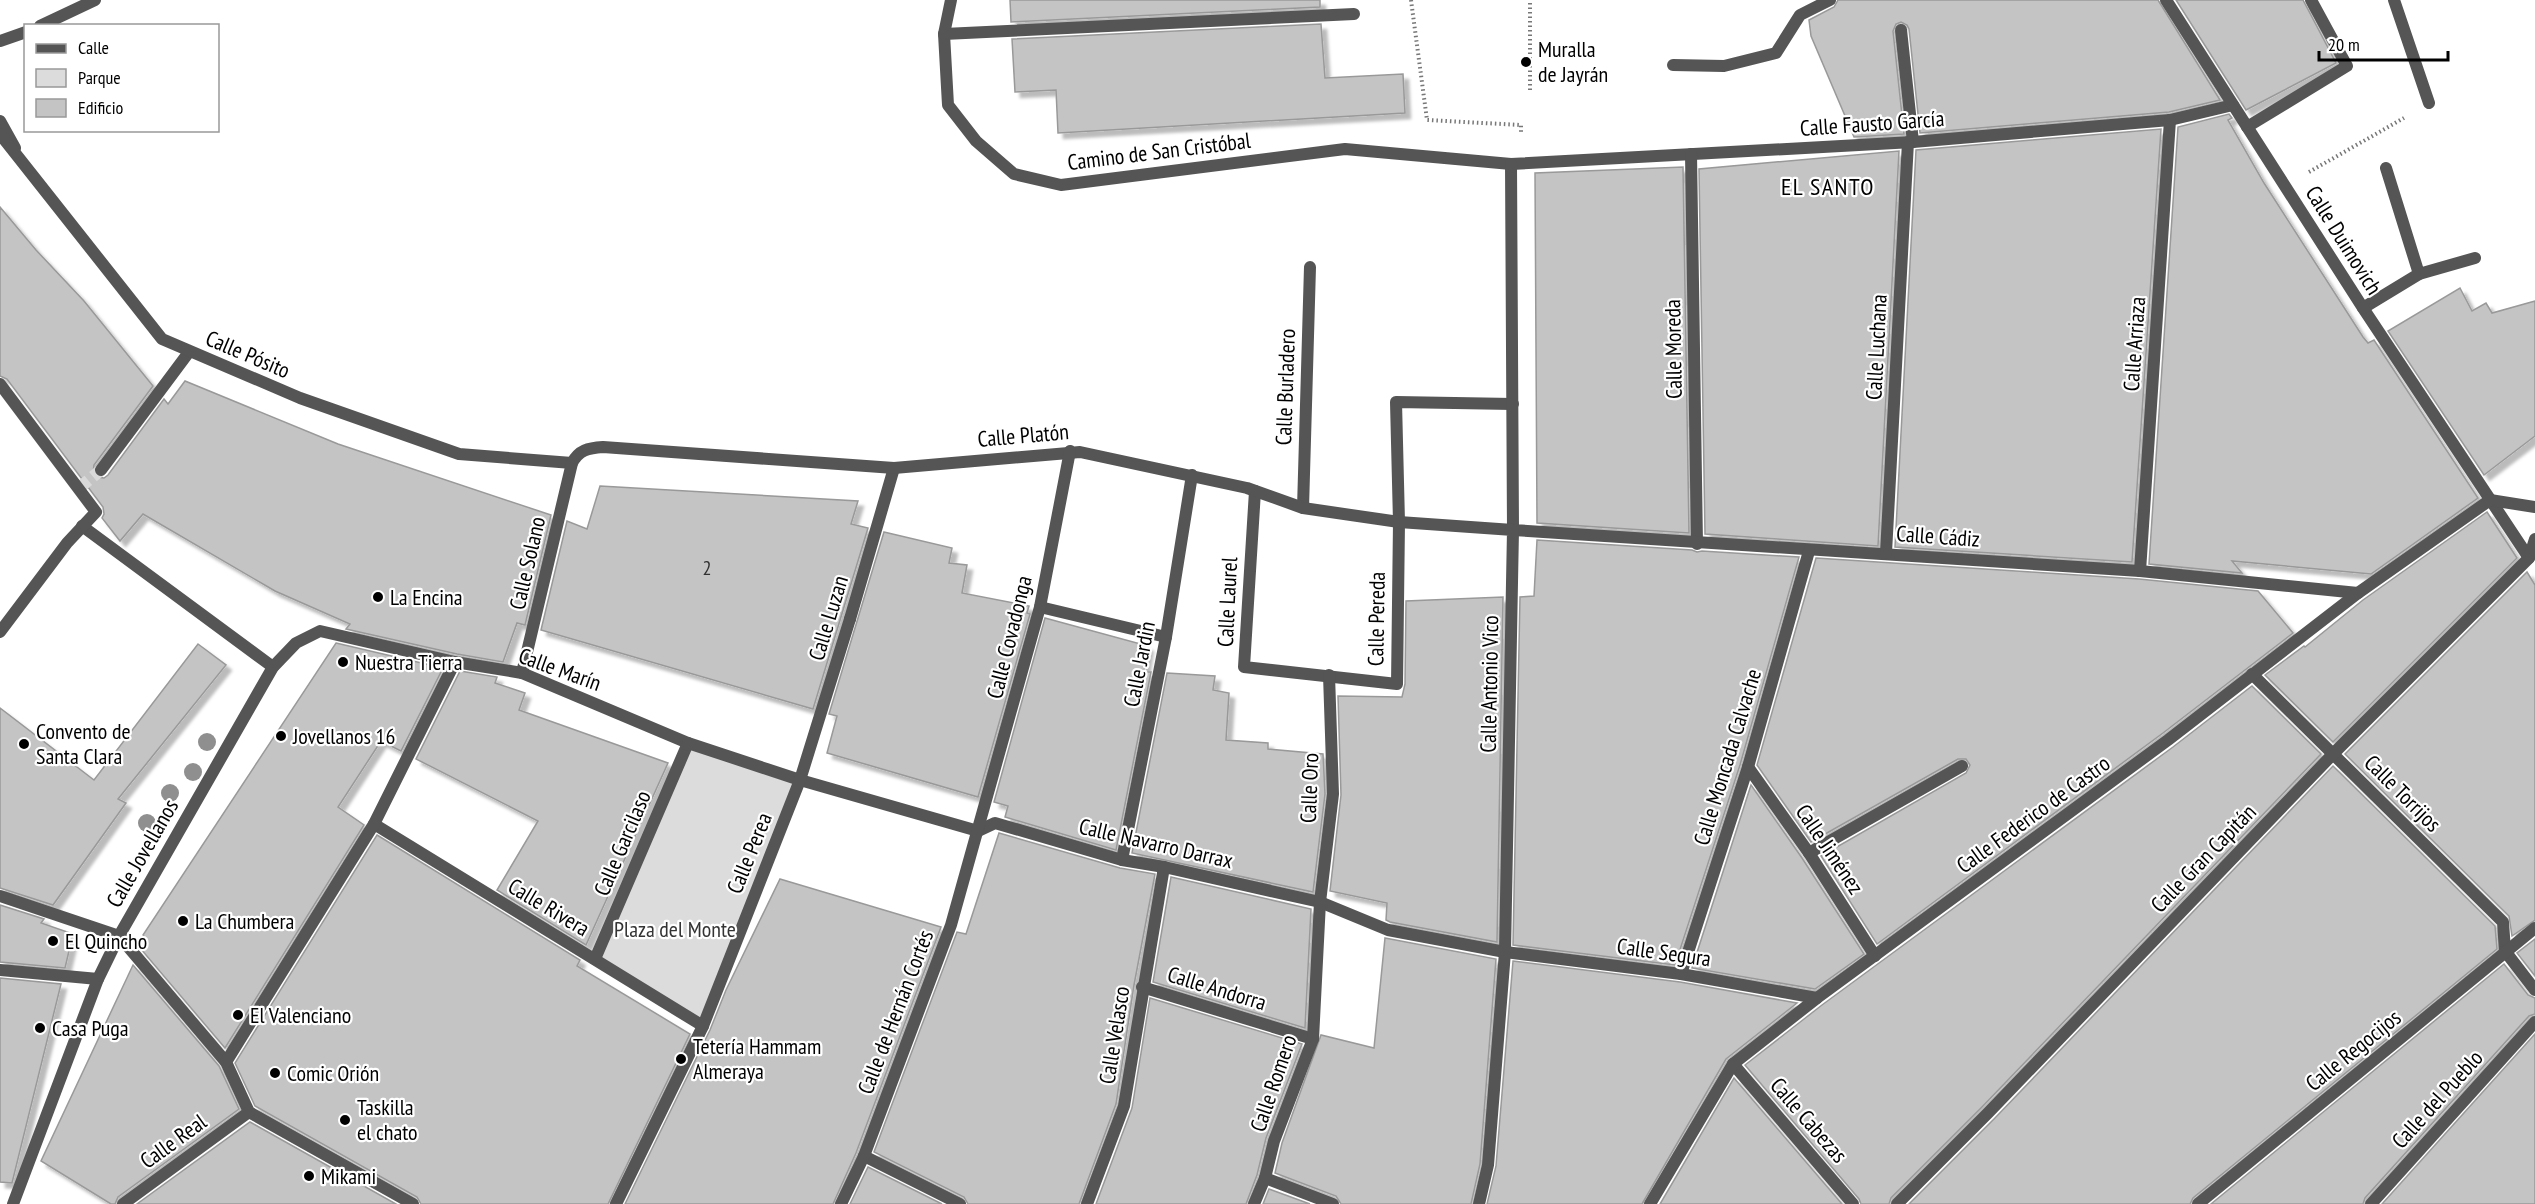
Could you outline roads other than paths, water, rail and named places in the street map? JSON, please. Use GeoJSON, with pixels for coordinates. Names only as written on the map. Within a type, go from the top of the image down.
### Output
{"type":"FeatureCollection","features":[{"type":"Feature","properties":{"kind":"street"},"geometry":{"type":"LineString","coordinates":[[43,24],[95,0]]}},
{"type":"Feature","properties":{"kind":"street","name":"Camino de San Cristóbal"},"geometry":{"type":"LineString","coordinates":[[951,0],[944,34],[948,105],[976,141],[1014,174],[1060,185],[1345,149],[1511,164]]}},
{"type":"Feature","properties":{"kind":"street"},"geometry":{"type":"LineString","coordinates":[[1673,65],[1724,66],[1776,53],[1800,15],[1830,0]]}},
{"type":"Feature","properties":{"kind":"street","name":"Calle Duimovich"},"geometry":{"type":"LineString","coordinates":[[2166,0],[2363,308],[2529,558]]}},
{"type":"Feature","properties":{"kind":"street"},"geometry":{"type":"LineString","coordinates":[[2247,127],[2348,66],[2311,0]]}},
{"type":"Feature","properties":{"kind":"street"},"geometry":{"type":"LineString","coordinates":[[2394,0],[2429,103]]}},
{"type":"Feature","properties":{"kind":"street"},"geometry":{"type":"LineString","coordinates":[[944,34],[1354,14]]}},
{"type":"Feature","properties":{"kind":"street","name":"Calle Luchana"},"geometry":{"type":"LineString","coordinates":[[1886,554],[1910,142],[1901,30]]}},
{"type":"Feature","properties":{"kind":"street"},"geometry":{"type":"LineString","coordinates":[[0,41],[24,33]]}},
{"type":"Feature","properties":{"kind":"street","name":"Calle Fausto García"},"geometry":{"type":"LineString","coordinates":[[1511,164],[1910,142],[2170,120],[2233,105]]}},
{"type":"Feature","properties":{"kind":"street","name":"Calle Arriaza"},"geometry":{"type":"LineString","coordinates":[[2140,571],[2170,120]]}},
{"type":"Feature","properties":{"kind":"street"},"geometry":{"type":"LineString","coordinates":[[0,121],[27,167]]}},
{"type":"Feature","properties":{"kind":"street","name":"Calle Pósito"},"geometry":{"type":"LineString","coordinates":[[0,134],[162,339],[300,398],[459,454],[572,463]]}},
{"type":"Feature","properties":{"kind":"street","name":"Calle Moreda"},"geometry":{"type":"LineString","coordinates":[[1691,154],[1697,544]]}},
{"type":"Feature","properties":{"kind":"street","name":"Calle Antonio Vico"},"geometry":{"type":"LineString","coordinates":[[1479,1204],[1488,1165],[1505,952],[1513,530],[1511,164]]}},
{"type":"Feature","properties":{"kind":"street"},"geometry":{"type":"LineString","coordinates":[[2386,168],[2419,274]]}},
{"type":"Feature","properties":{"kind":"street"},"geometry":{"type":"LineString","coordinates":[[2363,308],[2419,274],[2475,258]]}},
{"type":"Feature","properties":{"kind":"street","name":"Calle Burladero"},"geometry":{"type":"LineString","coordinates":[[1303,508],[1310,267]]}},
{"type":"Feature","properties":{"kind":"street"},"geometry":{"type":"LineString","coordinates":[[101,470],[189,352]]}},
{"type":"Feature","properties":{"kind":"street"},"geometry":{"type":"LineString","coordinates":[[0,384],[96,512],[82,526],[0,632]]}},
{"type":"Feature","properties":{"kind":"street"},"geometry":{"type":"LineString","coordinates":[[1399,522],[1396,402],[1513,404]]}},
{"type":"Feature","properties":{"kind":"street","name":"Calle Platón"},"geometry":{"type":"LineString","coordinates":[[572,463],[576,456],[586,448],[603,447],[894,468],[1070,451],[1192,475],[1255,491],[1303,508],[1399,522],[1513,530]]}},
{"type":"Feature","properties":{"kind":"street","name":"Calle Covadonga"},"geometry":{"type":"LineString","coordinates":[[978,831],[1040,607],[1070,451]]}},
{"type":"Feature","properties":{"kind":"street","name":"Calle Solano"},"geometry":{"type":"LineString","coordinates":[[522,673],[572,463]]}},
{"type":"Feature","properties":{"kind":"street","name":"Calle Luzan"},"geometry":{"type":"LineString","coordinates":[[801,780],[894,468]]}},
{"type":"Feature","properties":{"kind":"street","name":"Calle Jardin"},"geometry":{"type":"LineString","coordinates":[[1122,860],[1166,636],[1192,475]]}},
{"type":"Feature","properties":{"kind":"street","name":"Calle Laurel"},"geometry":{"type":"LineString","coordinates":[[1255,491],[1244,667],[1329,675]]}},
{"type":"Feature","properties":{"kind":"street"},"geometry":{"type":"LineString","coordinates":[[2490,500],[2535,507]]}},
{"type":"Feature","properties":{"kind":"street","name":"Calle Federico de Castro"},"geometry":{"type":"LineString","coordinates":[[1650,1204],[1733,1064],[1817,999],[2168,740],[2358,593],[2490,500]]}},
{"type":"Feature","properties":{"kind":"street","name":"Calle Pereda"},"geometry":{"type":"LineString","coordinates":[[1329,675],[1397,684],[1399,522]]}},
{"type":"Feature","properties":{"kind":"street"},"geometry":{"type":"LineString","coordinates":[[82,526],[273,667]]}},
{"type":"Feature","properties":{"kind":"street","name":"Calle Cádiz"},"geometry":{"type":"LineString","coordinates":[[1513,530],[1697,544],[2140,571],[2358,593]]}},
{"type":"Feature","properties":{"kind":"street","name":"Calle Gran Capitán"},"geometry":{"type":"LineString","coordinates":[[1897,1204],[1988,1113],[2334,753],[2529,558],[2535,539]]}},
{"type":"Feature","properties":{"kind":"street","name":"Calle Moncada Calvache"},"geometry":{"type":"LineString","coordinates":[[1681,974],[1748,767],[1809,551]]}},
{"type":"Feature","properties":{"kind":"street"},"geometry":{"type":"LineString","coordinates":[[1040,607],[1166,636]]}},
{"type":"Feature","properties":{"kind":"street","name":"Calle Marín"},"geometry":{"type":"LineString","coordinates":[[273,667],[296,643],[320,631],[455,663],[522,673],[688,742],[801,780]]}},
{"type":"Feature","properties":{"kind":"street"},"geometry":{"type":"LineString","coordinates":[[226,1062],[374,824],[455,663]]}},
{"type":"Feature","properties":{"kind":"street","name":"Calle Jovellanos"},"geometry":{"type":"LineString","coordinates":[[13,1204],[98,979],[119,936],[273,667]]}},
{"type":"Feature","properties":{"kind":"street","name":"Calle Torrijos"},"geometry":{"type":"LineString","coordinates":[[2252,674],[2503,922],[2505,951]]}},
{"type":"Feature","properties":{"kind":"street","name":"Calle Oro"},"geometry":{"type":"LineString","coordinates":[[1320,902],[1333,794],[1329,675]]}},
{"type":"Feature","properties":{"kind":"street","name":"Calle Garcilaso"},"geometry":{"type":"LineString","coordinates":[[595,959],[688,742]]}},
{"type":"Feature","properties":{"kind":"street"},"geometry":{"type":"LineString","coordinates":[[1809,854],[1962,766]]}},
{"type":"Feature","properties":{"kind":"street","name":"Calle Jiménez"},"geometry":{"type":"LineString","coordinates":[[1748,767],[1809,854],[1875,956]]}},
{"type":"Feature","properties":{"kind":"street","name":"Calle Navarro Darrax"},"geometry":{"type":"LineString","coordinates":[[801,780],[978,831],[995,823],[1122,860],[1164,867],[1320,902],[1388,930],[1505,952]]}},
{"type":"Feature","properties":{"kind":"street","name":"Calle Perea"},"geometry":{"type":"LineString","coordinates":[[616,1204],[703,1026],[801,780]]}},
{"type":"Feature","properties":{"kind":"street","name":"Calle Rivera"},"geometry":{"type":"LineString","coordinates":[[374,824],[703,1026]]}},
{"type":"Feature","properties":{"kind":"street","name":"Calle de Hernán Cortés"},"geometry":{"type":"LineString","coordinates":[[841,1204],[864,1156],[951,925],[978,831]]}},
{"type":"Feature","properties":{"kind":"street","name":"Calle Velasco"},"geometry":{"type":"LineString","coordinates":[[1087,1204],[1124,1106],[1142,987],[1164,867]]}},
{"type":"Feature","properties":{"kind":"street"},"geometry":{"type":"LineString","coordinates":[[0,896],[119,936],[226,1062],[249,1112],[413,1204]]}},
{"type":"Feature","properties":{"kind":"street","name":"Calle Romero"},"geometry":{"type":"LineString","coordinates":[[1254,1204],[1266,1178],[1274,1141],[1313,1039],[1320,902]]}},
{"type":"Feature","properties":{"kind":"street","name":"Calle Regocijos"},"geometry":{"type":"LineString","coordinates":[[2198,1204],[2535,928]]}},
{"type":"Feature","properties":{"kind":"street"},"geometry":{"type":"LineString","coordinates":[[2505,951],[2535,990]]}},
{"type":"Feature","properties":{"kind":"street","name":"Calle Segura"},"geometry":{"type":"LineString","coordinates":[[1505,952],[1681,974],[1817,999]]}},
{"type":"Feature","properties":{"kind":"street"},"geometry":{"type":"LineString","coordinates":[[0,970],[98,979]]}},
{"type":"Feature","properties":{"kind":"street","name":"Calle Andorra"},"geometry":{"type":"LineString","coordinates":[[1142,987],[1313,1039]]}},
{"type":"Feature","properties":{"kind":"street","name":"Calle del Pueblo"},"geometry":{"type":"LineString","coordinates":[[2371,1204],[2535,1022]]}},
{"type":"Feature","properties":{"kind":"street","name":"Calle Cabezas"},"geometry":{"type":"LineString","coordinates":[[1733,1064],[1852,1204]]}},
{"type":"Feature","properties":{"kind":"street","name":"Calle Real"},"geometry":{"type":"LineString","coordinates":[[123,1204],[249,1112]]}},
{"type":"Feature","properties":{"kind":"street"},"geometry":{"type":"LineString","coordinates":[[864,1156],[960,1204]]}},
{"type":"Feature","properties":{"kind":"street"},"geometry":{"type":"LineString","coordinates":[[1266,1178],[1333,1204]]}},
{"type":"Feature","properties":{"kind":"tunnel"},"geometry":{"type":"LineString","coordinates":[[79,488],[101,470]]}},
{"type":"Feature","properties":{"kind":"place","name":"Muralla de Jayrán"},"geometry":{"type":"Point","coordinates":[1526,62]}},
{"type":"Feature","properties":{"kind":"place","name":"La Encina"},"geometry":{"type":"Point","coordinates":[378,597]}},
{"type":"Feature","properties":{"kind":"place","name":"Nuestra Tierra"},"geometry":{"type":"Point","coordinates":[343,662]}},
{"type":"Feature","properties":{"kind":"place","name":"Jovellanos 16"},"geometry":{"type":"Point","coordinates":[281,736]}},
{"type":"Feature","properties":{"kind":"place","name":"Convento de Santa Clara"},"geometry":{"type":"Point","coordinates":[24,744]}},
{"type":"Feature","properties":{"kind":"place","name":"La Chumbera"},"geometry":{"type":"Point","coordinates":[183,921]}},
{"type":"Feature","properties":{"kind":"place","name":"El Quincho"},"geometry":{"type":"Point","coordinates":[53,941]}},
{"type":"Feature","properties":{"kind":"place","name":"El Valenciano"},"geometry":{"type":"Point","coordinates":[238,1015]}},
{"type":"Feature","properties":{"kind":"place","name":"Casa Puga"},"geometry":{"type":"Point","coordinates":[40,1028]}},
{"type":"Feature","properties":{"kind":"place","name":"Tetería Hammam Almeraya"},"geometry":{"type":"Point","coordinates":[681,1059]}},
{"type":"Feature","properties":{"kind":"place","name":"Comic Orión"},"geometry":{"type":"Point","coordinates":[275,1073]}},
{"type":"Feature","properties":{"kind":"place","name":"Taskilla el chato"},"geometry":{"type":"Point","coordinates":[345,1120]}},
{"type":"Feature","properties":{"kind":"place","name":"Mikami"},"geometry":{"type":"Point","coordinates":[309,1176]}},
{"type":"Feature","properties":{"kind":"district","name":"EL SANTO"},"geometry":{"type":"Point","coordinates":[1828,186]}},
{"type":"Feature","properties":{"kind":"park label","name":"Plaza del Monte"},"geometry":{"type":"Point","coordinates":[675,929]}}]}
